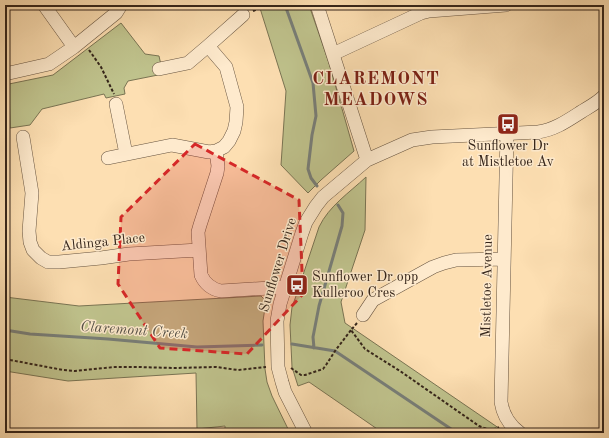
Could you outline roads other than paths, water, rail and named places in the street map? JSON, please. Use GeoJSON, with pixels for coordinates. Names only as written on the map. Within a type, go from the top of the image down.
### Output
{"type":"FeatureCollection","features":[{"type":"Feature","properties":{"kind":"street"},"geometry":{"type":"LineString","coordinates":[[44,5],[78,44]]}},
{"type":"Feature","properties":{"kind":"street"},"geometry":{"type":"LineString","coordinates":[[5,74],[49,64],[78,44],[116,14],[121,5]]}},
{"type":"Feature","properties":{"kind":"street"},"geometry":{"type":"LineString","coordinates":[[317,5],[367,160]]}},
{"type":"Feature","properties":{"kind":"street"},"geometry":{"type":"LineString","coordinates":[[333,54],[421,13],[506,5]]}},
{"type":"Feature","properties":{"kind":"street"},"geometry":{"type":"LineString","coordinates":[[159,69],[188,63],[242,15]]}},
{"type":"Feature","properties":{"kind":"street"},"geometry":{"type":"LineString","coordinates":[[108,158],[172,145],[201,151],[216,151],[224,147],[231,136],[236,122],[237,108],[226,67],[208,46]]}},
{"type":"Feature","properties":{"kind":"street","name":"Sunflower Drive"},"geometry":{"type":"LineString","coordinates":[[306,433],[285,392],[278,367],[277,321],[280,304],[306,222],[323,197],[367,160],[406,142],[418,138],[538,132],[560,126],[602,103]]}},
{"type":"Feature","properties":{"kind":"street"},"geometry":{"type":"LineString","coordinates":[[116,104],[126,154]]}},
{"type":"Feature","properties":{"kind":"street","name":"Mistletoe Avenue"},"geometry":{"type":"LineString","coordinates":[[507,133],[501,402],[504,413],[509,422],[520,433]]}},
{"type":"Feature","properties":{"kind":"street","name":"Aldinga Place"},"geometry":{"type":"LineString","coordinates":[[23,137],[32,193],[29,231],[30,242],[33,250],[40,258],[48,262],[59,262],[129,254],[199,250]]}},
{"type":"Feature","properties":{"kind":"street"},"geometry":{"type":"LineString","coordinates":[[216,151],[218,166],[217,174],[200,225],[198,236],[201,275],[211,288],[221,291],[285,287]]}},
{"type":"Feature","properties":{"kind":"street"},"geometry":{"type":"LineString","coordinates":[[363,315],[373,300],[433,267],[456,260],[503,259]]}},
{"type":"Feature","properties":{"kind":"waterway"},"geometry":{"type":"LineString","coordinates":[[285,5],[313,83],[316,116],[308,169],[311,178],[317,186]]}},
{"type":"Feature","properties":{"kind":"waterway"},"geometry":{"type":"LineString","coordinates":[[314,348],[313,337],[319,306],[342,226],[343,213],[338,205]]}},
{"type":"Feature","properties":{"kind":"waterway","name":"Claremont Creek"},"geometry":{"type":"LineString","coordinates":[[5,330],[30,334],[197,347],[262,345]]}},
{"type":"Feature","properties":{"kind":"waterway","name":"Claremont Creek"},"geometry":{"type":"LineString","coordinates":[[292,344],[335,351],[457,433]]}},
{"type":"Feature","properties":{"kind":"place","name":"Sunflower Dr at Mistletoe Av"},"geometry":{"type":"Point","coordinates":[508,124]}},
{"type":"Feature","properties":{"kind":"place","name":"Sunflower Dr opp Kulleroo Cres"},"geometry":{"type":"Point","coordinates":[297,285]}},
{"type":"Feature","properties":{"kind":"district","name":"CLAREMONT MEADOWS"},"geometry":{"type":"Point","coordinates":[376,89]}}]}
